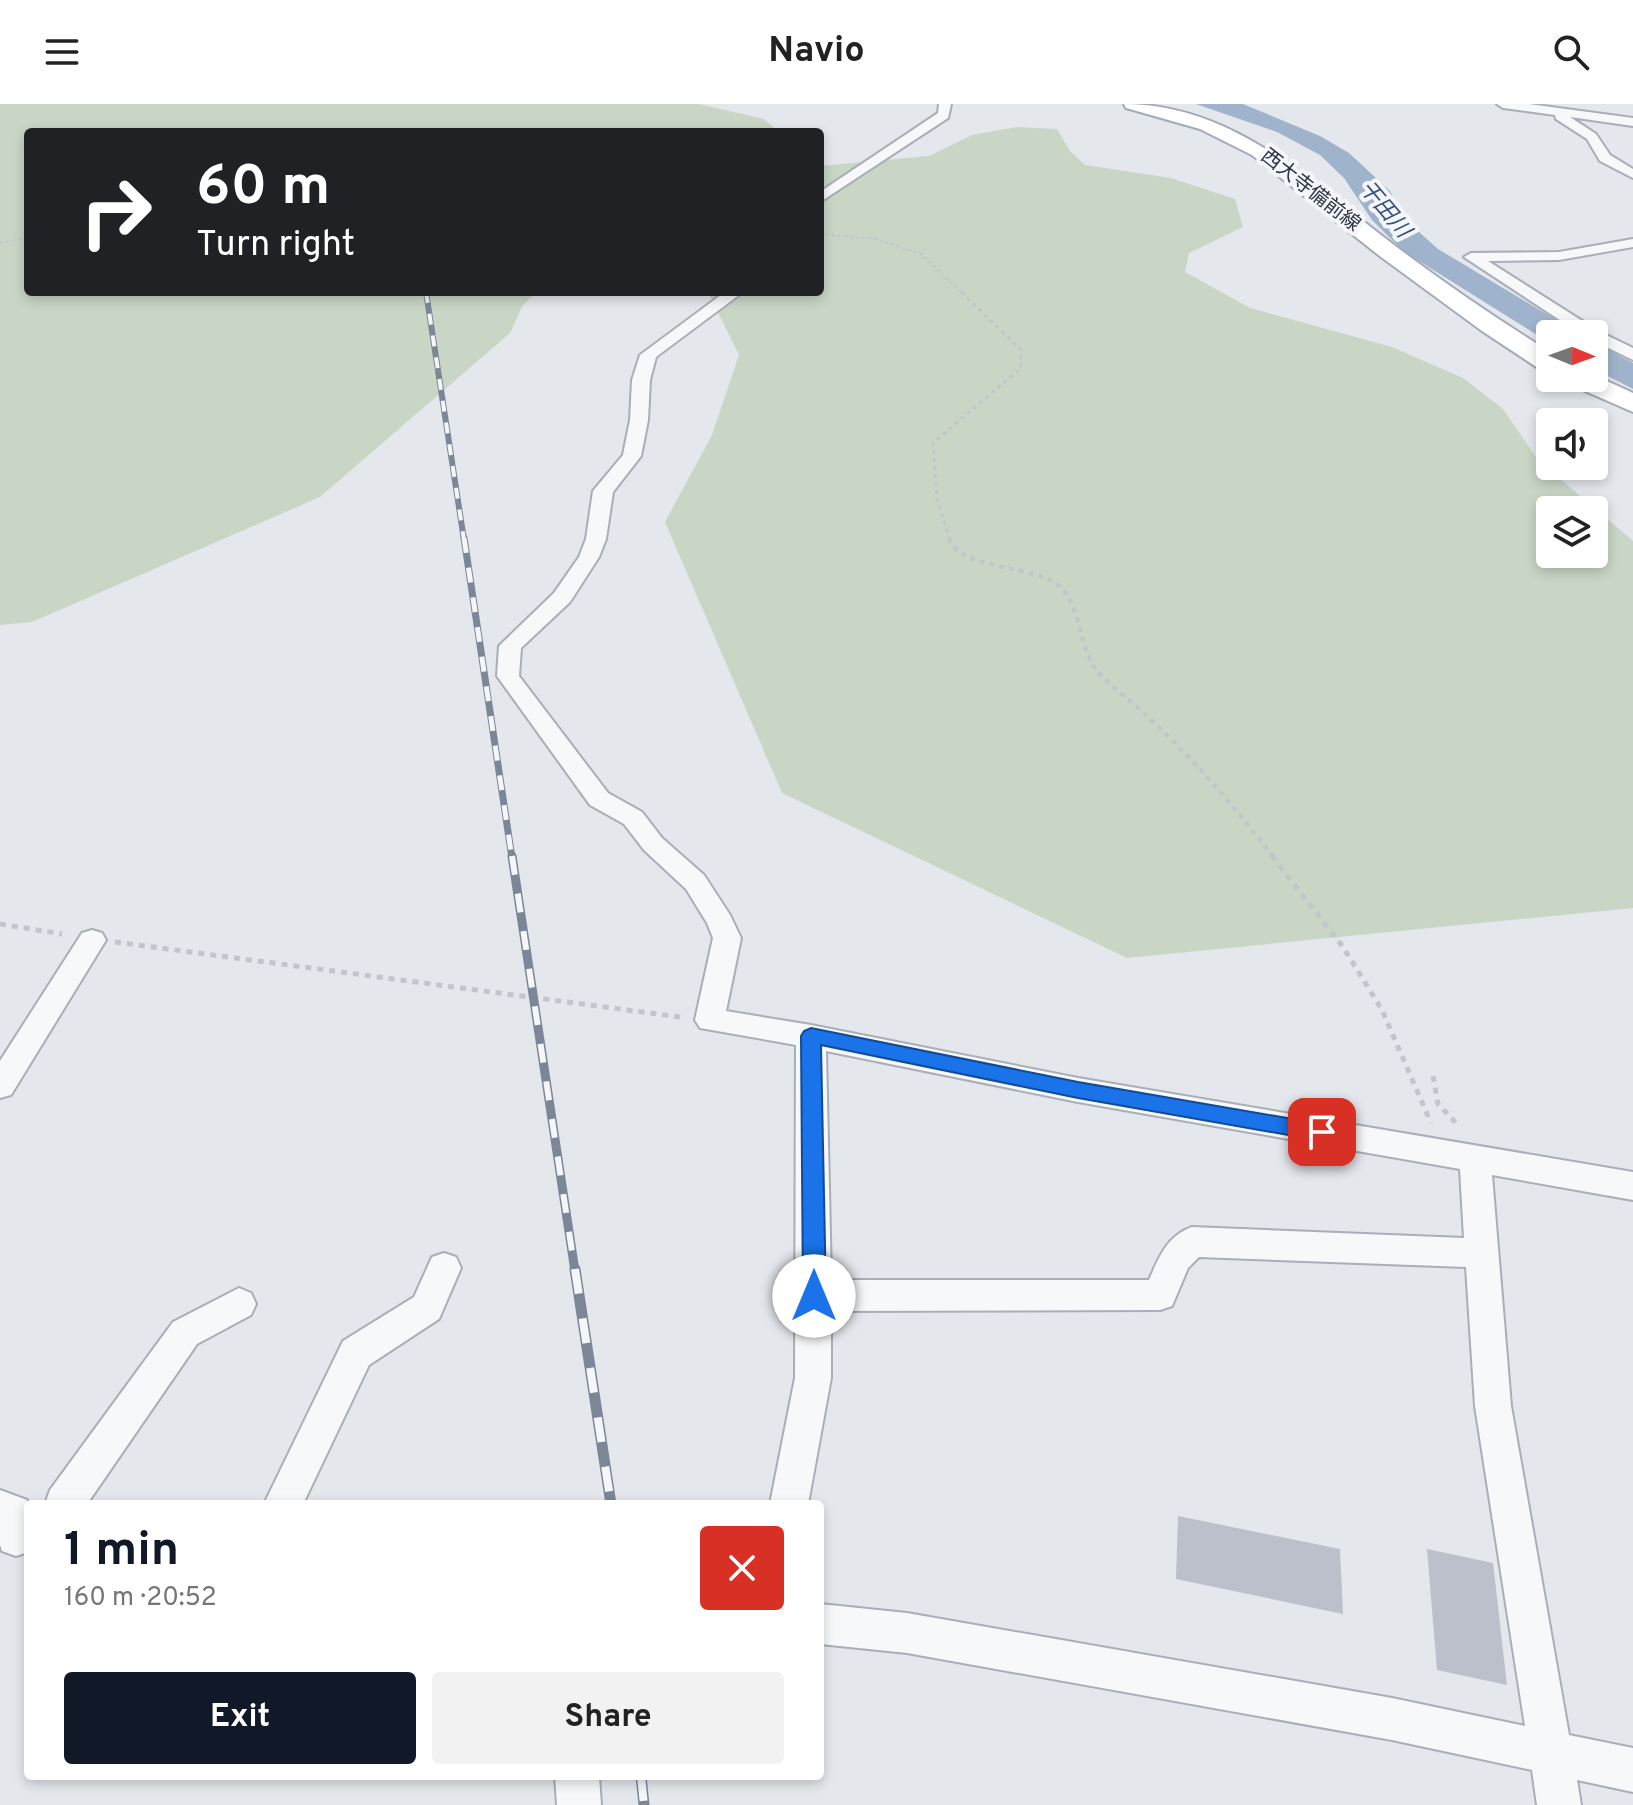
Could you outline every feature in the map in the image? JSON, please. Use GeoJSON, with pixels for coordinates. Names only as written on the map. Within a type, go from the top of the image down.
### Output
{"type":"FeatureCollection","features":[{"type":"Feature","properties":{"kind":"main road","name":"西大寺備前線"},"geometry":{"type":"LineString","coordinates":[[1133,104],[1207,125],[1259,151],[1369,237],[1536,355]]}},
{"type":"Feature","properties":{"kind":"main road"},"geometry":{"type":"LineString","coordinates":[[1608,392],[1633,404]]}},
{"type":"Feature","properties":{"kind":"street"},"geometry":{"type":"LineString","coordinates":[[824,195],[944,115],[945,104]]}},
{"type":"Feature","properties":{"kind":"street"},"geometry":{"type":"LineString","coordinates":[[1503,104],[1633,122]]}},
{"type":"Feature","properties":{"kind":"street"},"geometry":{"type":"LineString","coordinates":[[1546,109],[1592,137],[1605,158],[1633,174]]}},
{"type":"Feature","properties":{"kind":"street"},"geometry":{"type":"LineString","coordinates":[[1571,320],[1471,257],[1569,255],[1633,243]]}},
{"type":"Feature","properties":{"kind":"street"},"geometry":{"type":"LineString","coordinates":[[729,296],[648,355],[641,380],[639,420],[632,456],[603,491],[596,539],[589,557],[562,597],[510,646],[508,676],[599,799],[633,818],[653,844],[695,882],[720,922],[727,938],[710,1020],[811,1036],[1078,1090],[1633,1186]]}},
{"type":"Feature","properties":{"kind":"street"},"geometry":{"type":"LineString","coordinates":[[1608,342],[1633,355]]}},
{"type":"Feature","properties":{"kind":"street"},"geometry":{"type":"LineString","coordinates":[[0,1086],[92,940]]}},
{"type":"Feature","properties":{"kind":"street"},"geometry":{"type":"LineString","coordinates":[[790,1500],[813,1378],[811,1036]]}},
{"type":"Feature","properties":{"kind":"street"},"geometry":{"type":"LineString","coordinates":[[1460,1156],[1482,1253],[1493,1406],[1559,1805]]}},
{"type":"Feature","properties":{"kind":"street"},"geometry":{"type":"LineString","coordinates":[[814,1296],[1160,1295],[1175,1259],[1192,1242],[1482,1253]]}},
{"type":"Feature","properties":{"kind":"street"},"geometry":{"type":"LineString","coordinates":[[285,1500],[356,1353],[427,1308],[444,1268]]}},
{"type":"Feature","properties":{"kind":"street"},"geometry":{"type":"LineString","coordinates":[[67,1500],[185,1333],[239,1304]]}},
{"type":"Feature","properties":{"kind":"street"},"geometry":{"type":"LineString","coordinates":[[824,1624],[907,1633],[986,1646],[1392,1719],[1633,1770]]}},
{"type":"Feature","properties":{"kind":"street"},"geometry":{"type":"LineString","coordinates":[[577,1780],[579,1805]]}},
{"type":"Feature","properties":{"kind":"path"},"geometry":{"type":"LineString","coordinates":[[824,234],[876,239],[921,254],[1021,350],[1021,368],[933,443],[937,500],[951,544],[985,562],[1045,578],[1058,585],[1072,602],[1081,639],[1097,671],[1149,717],[1222,792],[1343,947],[1382,1010],[1460,1156]]}},
{"type":"Feature","properties":{"kind":"path"},"geometry":{"type":"LineString","coordinates":[[0,243],[24,239]]}},
{"type":"Feature","properties":{"kind":"path"},"geometry":{"type":"LineString","coordinates":[[0,924],[92,940],[152,945],[528,999],[710,1020]]}},
{"type":"Feature","properties":{"kind":"path"},"geometry":{"type":"LineString","coordinates":[[1433,1076],[1438,1104],[1467,1135],[1460,1156]]}},
{"type":"Feature","properties":{"kind":"green space"},"geometry":{"type":"Polygon","coordinates":[[[0,104],[699,104],[764,119],[774,128],[24,128],[24,296],[533,296],[523,305],[510,333],[320,497],[32,622],[0,625],[0,104]]]}},
{"type":"Feature","properties":{"kind":"green space"},"geometry":{"type":"Polygon","coordinates":[[[1017,127],[1057,129],[1070,151],[1085,165],[1171,178],[1235,199],[1243,227],[1189,253],[1185,272],[1250,308],[1392,347],[1463,378],[1503,409],[1536,457],[1536,480],[1561,480],[1580,496],[1536,496],[1536,568],[1608,568],[1608,520],[1633,541],[1633,908],[1127,958],[782,793],[665,522],[712,435],[739,355],[710,296],[824,296],[824,166],[929,156],[972,135],[1017,127]]]}},
{"type":"Feature","properties":{"kind":"water","name":"干田川"},"geometry":{"type":"Polygon","coordinates":[[[1196,104],[1243,104],[1320,136],[1349,153],[1390,191],[1410,224],[1438,249],[1557,320],[1536,320],[1536,334],[1403,251],[1372,220],[1344,178],[1320,155],[1277,132],[1196,104]]]}},
{"type":"Feature","properties":{"kind":"water"},"geometry":{"type":"Polygon","coordinates":[[[1608,350],[1633,363],[1633,389],[1608,376],[1608,350]]]}},
{"type":"Feature","properties":{"kind":"building"},"geometry":{"type":"Polygon","coordinates":[[[1178,1516],[1340,1549],[1343,1614],[1176,1579],[1178,1516]]]}},
{"type":"Feature","properties":{"kind":"building"},"geometry":{"type":"Polygon","coordinates":[[[1427,1549],[1493,1563],[1507,1685],[1437,1670],[1427,1549]]]}},
{"type":"Feature","properties":{"kind":"railway"},"geometry":{"type":"LineString","coordinates":[[427,296],[464,540]]}},
{"type":"Feature","properties":{"kind":"railway"},"geometry":{"type":"LineString","coordinates":[[464,538],[512,858]]}},
{"type":"Feature","properties":{"kind":"railway"},"geometry":{"type":"LineString","coordinates":[[512,856],[575,1271]]}},
{"type":"Feature","properties":{"kind":"railway"},"geometry":{"type":"LineString","coordinates":[[575,1269],[610,1500]]}},
{"type":"Feature","properties":{"kind":"railway"},"geometry":{"type":"LineString","coordinates":[[641,1780],[644,1805]]}},
{"type":"Feature","properties":{"kind":"route"},"geometry":{"type":"LineString","coordinates":[[814,1296],[811,1036],[1078,1090],[1322,1132]]}}]}
